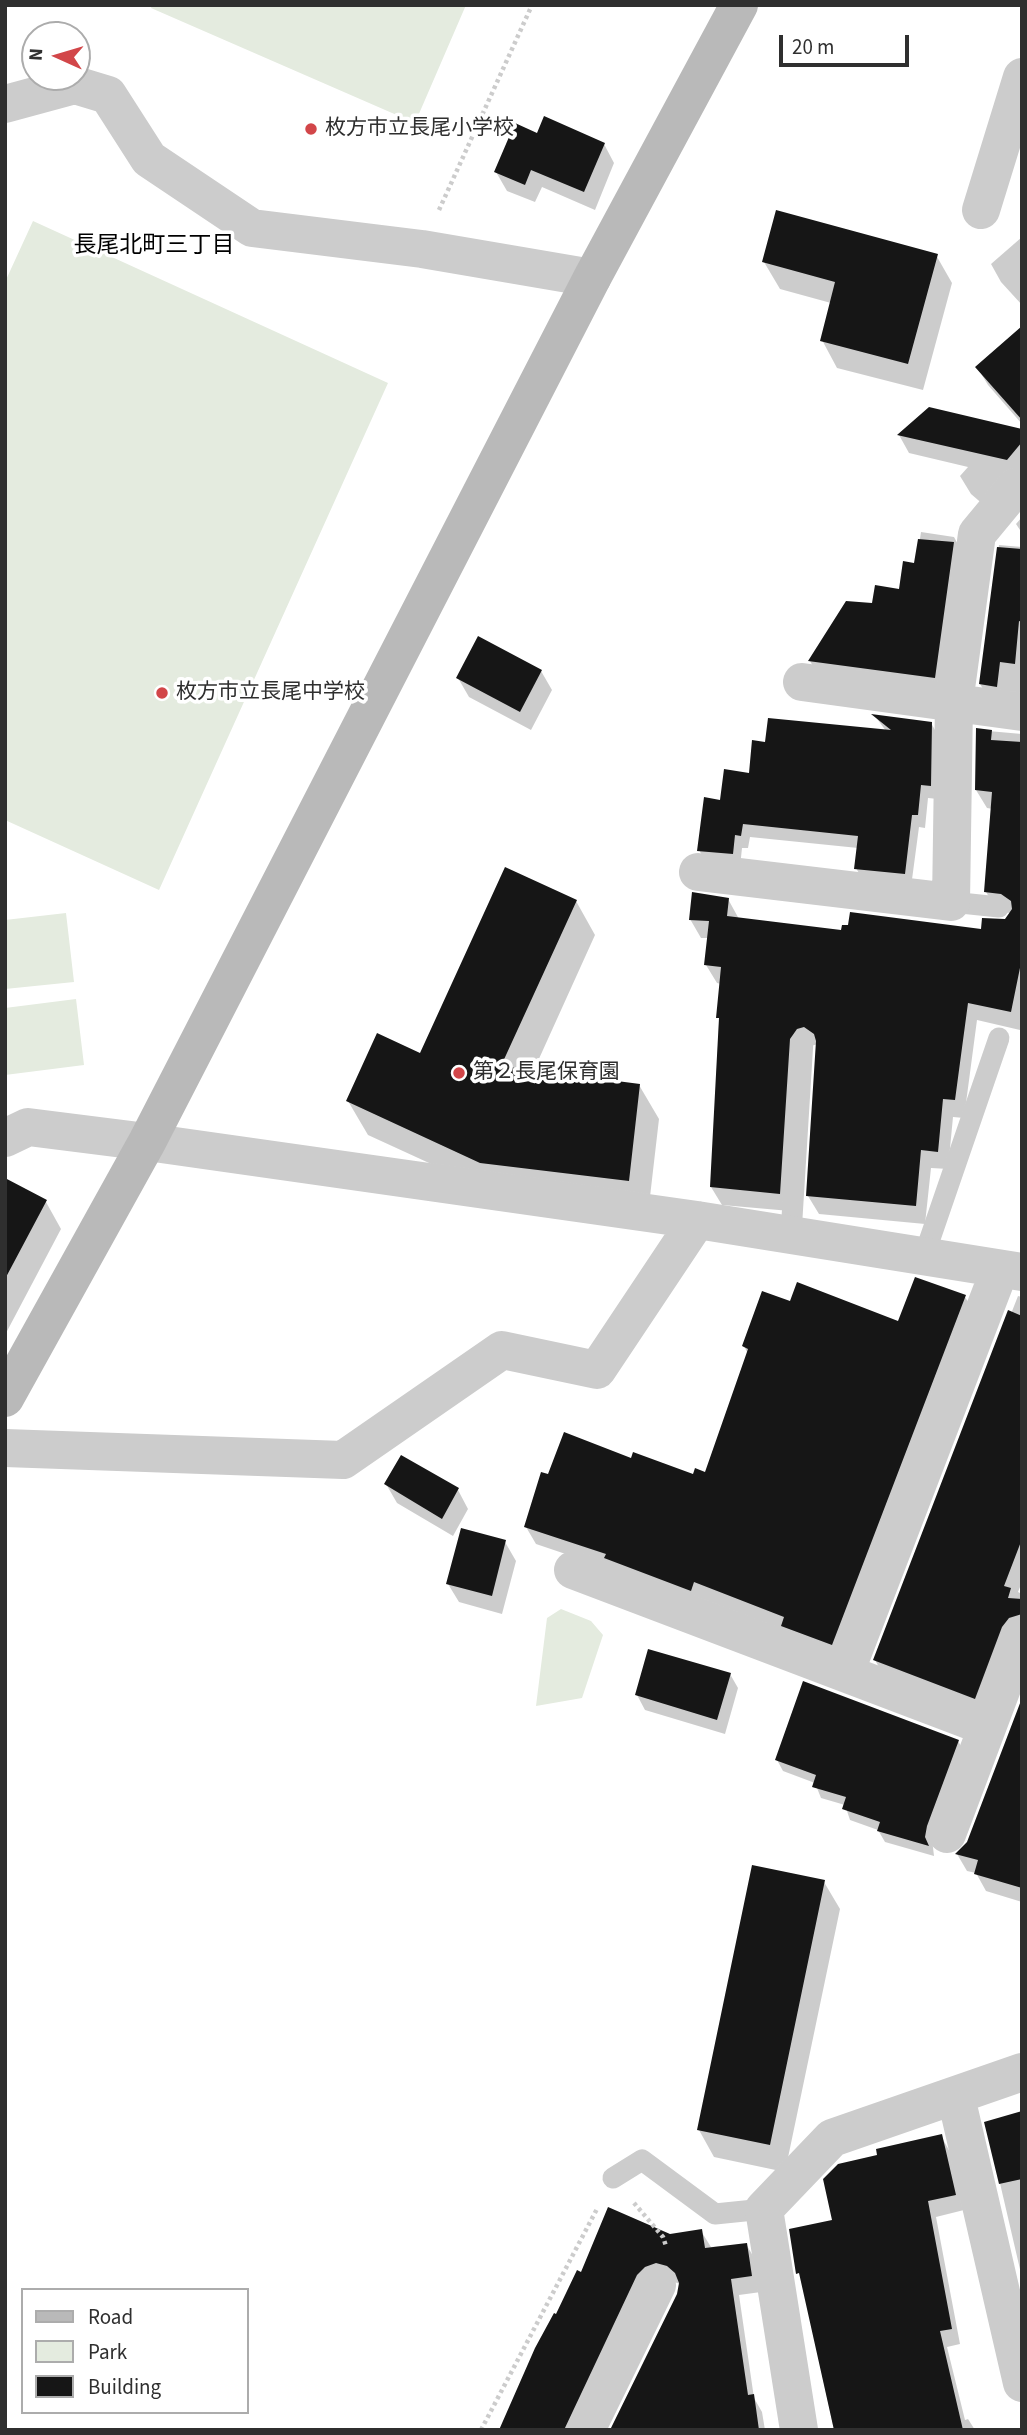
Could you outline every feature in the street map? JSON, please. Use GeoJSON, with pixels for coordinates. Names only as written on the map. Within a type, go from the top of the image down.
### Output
{"type":"FeatureCollection","features":[{"type":"Feature","properties":{"kind":"street"},"geometry":{"type":"LineString","coordinates":[[5,1398],[147,1142],[592,278],[739,5]]}},
{"type":"Feature","properties":{"kind":"street"},"geometry":{"type":"LineString","coordinates":[[981,210],[1022,77]]}},
{"type":"Feature","properties":{"kind":"street"},"geometry":{"type":"LineString","coordinates":[[5,104],[75,85],[108,96],[149,159],[253,229],[422,249],[592,278]]}},
{"type":"Feature","properties":{"kind":"street"},"geometry":{"type":"LineString","coordinates":[[698,872],[951,902],[954,703],[977,534],[1016,487]]}},
{"type":"Feature","properties":{"kind":"street"},"geometry":{"type":"LineString","coordinates":[[802,682],[1022,712]]}},
{"type":"Feature","properties":{"kind":"street"},"geometry":{"type":"LineString","coordinates":[[5,1138],[28,1127],[147,1142],[696,1220],[1011,1270],[845,1673]]}},
{"type":"Feature","properties":{"kind":"street"},"geometry":{"type":"LineString","coordinates":[[5,1448],[343,1460],[502,1350],[597,1370],[696,1220]]}},
{"type":"Feature","properties":{"kind":"street"},"geometry":{"type":"LineString","coordinates":[[573,1570],[987,1727]]}},
{"type":"Feature","properties":{"kind":"street"},"geometry":{"type":"LineString","coordinates":[[947,1834],[1022,1635]]}},
{"type":"Feature","properties":{"kind":"street"},"geometry":{"type":"LineString","coordinates":[[799,2430],[764,2209],[832,2138],[1022,2072]]}},
{"type":"Feature","properties":{"kind":"street"},"geometry":{"type":"LineString","coordinates":[[956,2097],[1022,2383]]}},
{"type":"Feature","properties":{"kind":"street"},"geometry":{"type":"LineString","coordinates":[[586,2430],[657,2285]]}},
{"type":"Feature","properties":{"kind":"lane"},"geometry":{"type":"LineString","coordinates":[[951,902],[999,907]]}},
{"type":"Feature","properties":{"kind":"lane"},"geometry":{"type":"LineString","coordinates":[[924,1256],[999,1038]]}},
{"type":"Feature","properties":{"kind":"lane"},"geometry":{"type":"LineString","coordinates":[[790,1234],[803,1040]]}},
{"type":"Feature","properties":{"kind":"lane"},"geometry":{"type":"LineString","coordinates":[[613,2178],[642,2160],[715,2214],[764,2209]]}},
{"type":"Feature","properties":{"kind":"path"},"geometry":{"type":"LineString","coordinates":[[422,249],[531,5]]}},
{"type":"Feature","properties":{"kind":"path"},"geometry":{"type":"LineString","coordinates":[[481,2430],[613,2178],[663,2236],[670,2263],[657,2285]]}},
{"type":"Feature","properties":{"kind":"green space"},"geometry":{"type":"Polygon","coordinates":[[[152,5],[466,5],[415,123],[151,8],[152,5]]]}},
{"type":"Feature","properties":{"kind":"green space"},"geometry":{"type":"Polygon","coordinates":[[[33,221],[388,383],[159,890],[5,820],[5,282],[33,221]]]}},
{"type":"Feature","properties":{"kind":"green space"},"geometry":{"type":"Polygon","coordinates":[[[66,913],[74,982],[5,989],[5,920],[66,913]]]}},
{"type":"Feature","properties":{"kind":"green space"},"geometry":{"type":"Polygon","coordinates":[[[76,999],[84,1065],[5,1075],[5,1008],[76,999]]]}},
{"type":"Feature","properties":{"kind":"green space"},"geometry":{"type":"Polygon","coordinates":[[[561,1609],[591,1621],[603,1635],[582,1698],[536,1706],[547,1618],[561,1609]]]}},
{"type":"Feature","properties":{"kind":"building"},"geometry":{"type":"Polygon","coordinates":[[[544,116],[605,143],[584,192],[531,170],[525,185],[494,172],[515,123],[537,133],[544,116]]]}},
{"type":"Feature","properties":{"kind":"building"},"geometry":{"type":"Polygon","coordinates":[[[776,210],[938,254],[908,364],[820,341],[835,282],[762,262],[776,210]]]}},
{"type":"Feature","properties":{"kind":"building"},"geometry":{"type":"Polygon","coordinates":[[[1022,326],[1022,420],[975,367],[1022,326]]]}},
{"type":"Feature","properties":{"kind":"building"},"geometry":{"type":"Polygon","coordinates":[[[929,407],[1022,429],[1022,442],[1007,460],[897,435],[929,407]]]}},
{"type":"Feature","properties":{"kind":"building"},"geometry":{"type":"Polygon","coordinates":[[[918,539],[954,542],[935,678],[808,661],[846,601],[872,603],[875,585],[899,589],[903,561],[914,563],[918,539]]]}},
{"type":"Feature","properties":{"kind":"building"},"geometry":{"type":"Polygon","coordinates":[[[997,547],[1022,549],[1022,622],[1019,621],[1015,664],[1000,662],[997,687],[979,684],[997,547]]]}},
{"type":"Feature","properties":{"kind":"building"},"geometry":{"type":"Polygon","coordinates":[[[478,636],[542,670],[520,712],[456,678],[478,636]]]}},
{"type":"Feature","properties":{"kind":"building"},"geometry":{"type":"Polygon","coordinates":[[[871,714],[932,722],[931,786],[921,785],[918,815],[912,815],[905,874],[854,869],[858,836],[743,824],[741,836],[735,835],[733,854],[697,851],[704,797],[720,800],[724,769],[749,773],[752,740],[765,742],[768,718],[891,730],[871,714]]]}},
{"type":"Feature","properties":{"kind":"building"},"geometry":{"type":"Polygon","coordinates":[[[976,728],[992,730],[991,740],[1022,742],[1022,958],[1011,1012],[968,1003],[955,1100],[943,1099],[938,1152],[921,1150],[916,1206],[806,1196],[816,1041],[814,1034],[804,1027],[797,1029],[790,1039],[780,1194],[710,1187],[719,1018],[716,1018],[721,967],[704,965],[709,921],[689,920],[692,892],[729,898],[727,916],[841,930],[842,925],[848,925],[850,912],[981,929],[982,918],[1005,919],[1012,909],[1011,901],[1001,894],[984,892],[992,792],[975,790],[976,728]]]}},
{"type":"Feature","properties":{"kind":"building"},"geometry":{"type":"Polygon","coordinates":[[[505,867],[577,900],[501,1066],[640,1084],[629,1181],[480,1163],[346,1101],[377,1033],[420,1053],[505,867]]]}},
{"type":"Feature","properties":{"kind":"building"},"geometry":{"type":"Polygon","coordinates":[[[5,1178],[47,1200],[5,1279],[5,1178]]]}},
{"type":"Feature","properties":{"kind":"building"},"geometry":{"type":"Polygon","coordinates":[[[915,1277],[966,1295],[832,1645],[781,1626],[784,1617],[694,1582],[691,1591],[604,1558],[606,1554],[524,1527],[541,1472],[548,1474],[564,1432],[631,1458],[633,1452],[693,1474],[695,1468],[705,1472],[748,1349],[742,1346],[762,1291],[790,1301],[797,1282],[898,1321],[915,1277]]]}},
{"type":"Feature","properties":{"kind":"building"},"geometry":{"type":"Polygon","coordinates":[[[1008,1310],[1022,1316],[1022,1539],[1004,1586],[1011,1588],[1008,1598],[1022,1599],[1022,1614],[1009,1618],[1002,1627],[975,1699],[873,1660],[1008,1310]]]}},
{"type":"Feature","properties":{"kind":"building"},"geometry":{"type":"Polygon","coordinates":[[[401,1455],[459,1488],[442,1519],[384,1484],[401,1455]]]}},
{"type":"Feature","properties":{"kind":"building"},"geometry":{"type":"Polygon","coordinates":[[[461,1528],[506,1540],[492,1596],[446,1584],[461,1528]]]}},
{"type":"Feature","properties":{"kind":"building"},"geometry":{"type":"Polygon","coordinates":[[[648,1649],[731,1673],[717,1720],[635,1695],[648,1649]]]}},
{"type":"Feature","properties":{"kind":"building"},"geometry":{"type":"Polygon","coordinates":[[[803,1681],[959,1740],[927,1826],[925,1837],[929,1846],[877,1831],[880,1822],[842,1809],[846,1797],[812,1787],[816,1775],[775,1760],[803,1681]]]}},
{"type":"Feature","properties":{"kind":"building"},"geometry":{"type":"Polygon","coordinates":[[[1022,1698],[1022,1888],[974,1874],[978,1860],[955,1854],[967,1842],[1022,1698]]]}},
{"type":"Feature","properties":{"kind":"building"},"geometry":{"type":"Polygon","coordinates":[[[752,1865],[825,1880],[770,2145],[697,2130],[752,1865]]]}},
{"type":"Feature","properties":{"kind":"building"},"geometry":{"type":"Polygon","coordinates":[[[1022,2111],[1022,2179],[999,2184],[984,2122],[1022,2111]]]}},
{"type":"Feature","properties":{"kind":"building"},"geometry":{"type":"Polygon","coordinates":[[[942,2134],[956,2195],[928,2201],[952,2329],[940,2331],[963,2430],[834,2430],[799,2273],[796,2274],[789,2229],[832,2220],[823,2179],[838,2164],[877,2155],[876,2149],[942,2134]]]}},
{"type":"Feature","properties":{"kind":"building"},"geometry":{"type":"Polygon","coordinates":[[[608,2207],[670,2234],[702,2229],[705,2248],[747,2243],[752,2276],[731,2279],[748,2395],[754,2394],[759,2430],[610,2430],[677,2294],[679,2283],[675,2273],[667,2266],[656,2263],[645,2267],[637,2275],[564,2430],[499,2430],[535,2348],[554,2313],[556,2314],[577,2270],[581,2272],[608,2207]]]}},
{"type":"Feature","properties":{"kind":"place","name":"枚方市立長尾小学校"},"geometry":{"type":"Point","coordinates":[311,129]}},
{"type":"Feature","properties":{"kind":"place","name":"枚方市立長尾中学校"},"geometry":{"type":"Point","coordinates":[162,693]}},
{"type":"Feature","properties":{"kind":"place","name":"第２長尾保育園"},"geometry":{"type":"Point","coordinates":[459,1073]}},
{"type":"Feature","properties":{"kind":"district","name":"長尾北町三丁目"},"geometry":{"type":"Point","coordinates":[154,247]}}]}
